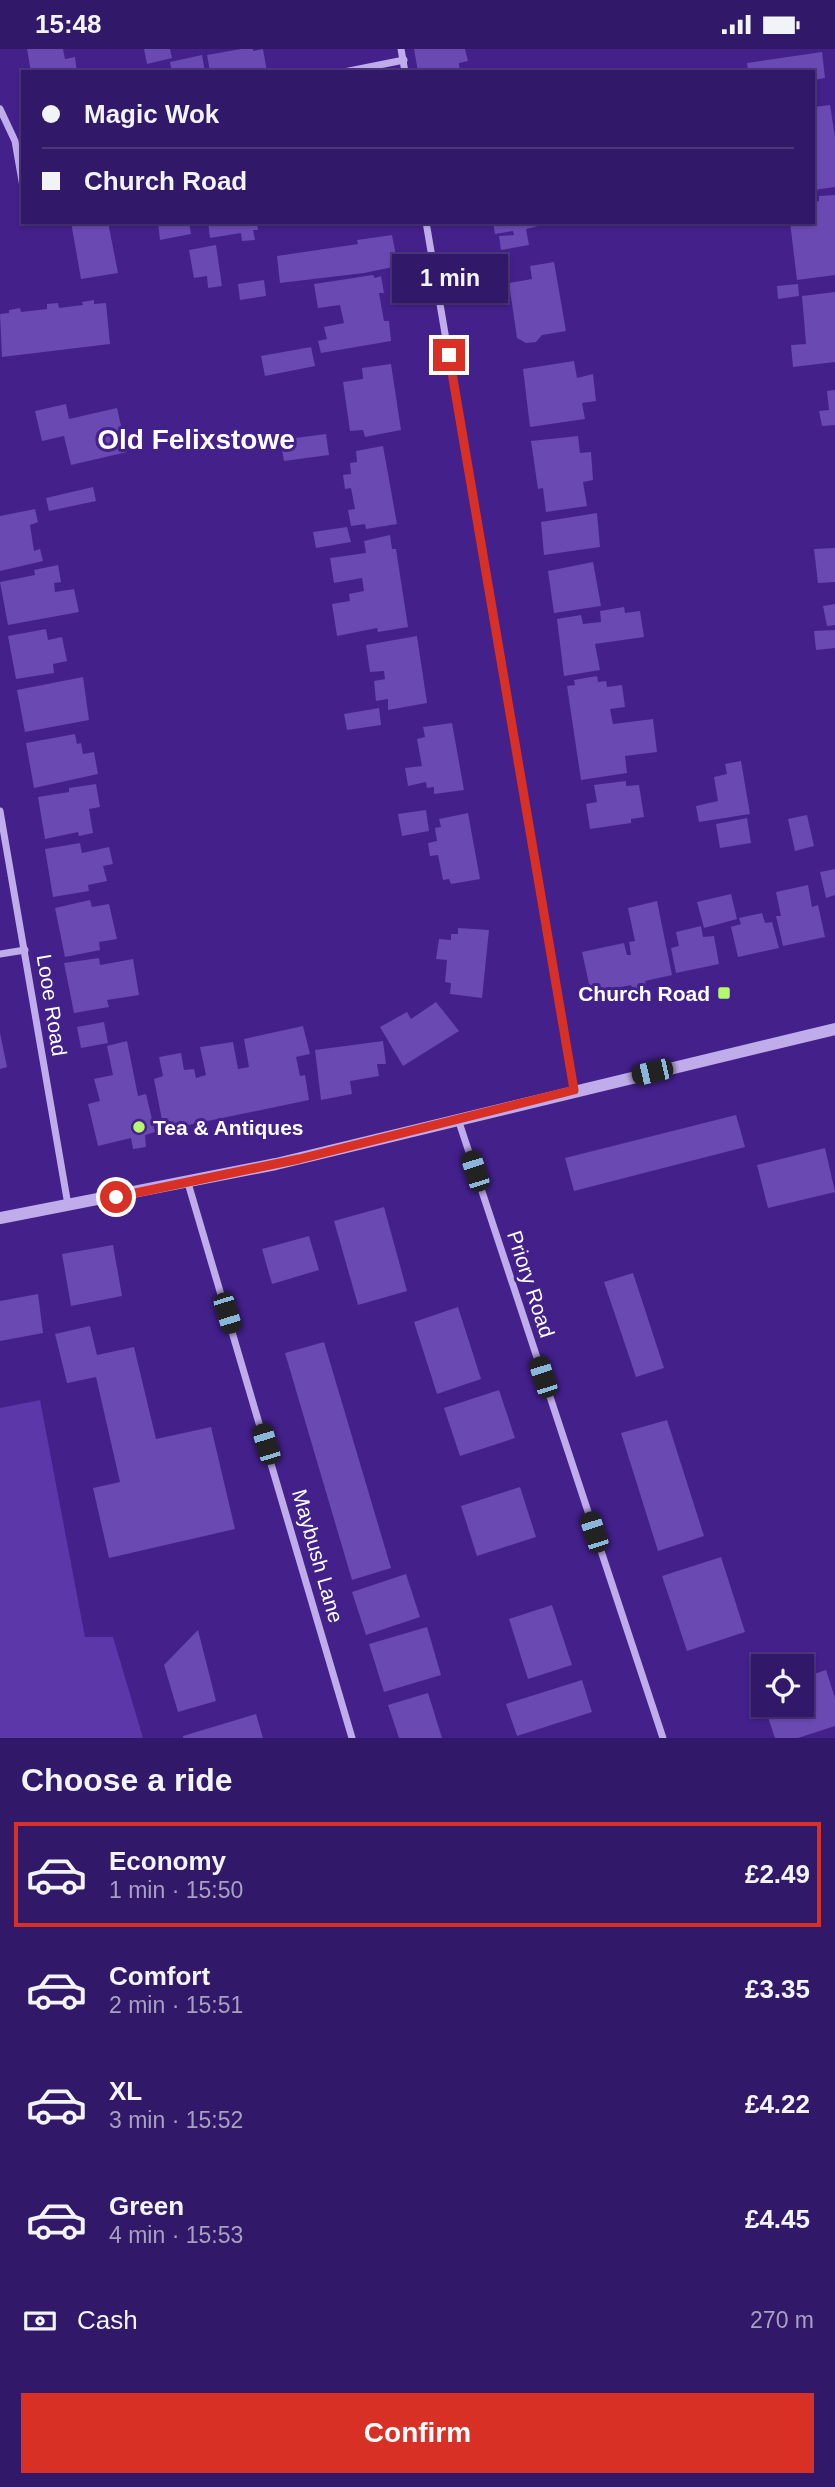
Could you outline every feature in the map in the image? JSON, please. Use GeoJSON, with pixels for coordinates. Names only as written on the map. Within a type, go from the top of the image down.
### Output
{"type":"FeatureCollection","features":[{"type":"Feature","properties":{"kind":"street"},"geometry":{"type":"LineString","coordinates":[[401,49],[405,70]]}},
{"type":"Feature","properties":{"kind":"street"},"geometry":{"type":"LineString","coordinates":[[354,70],[404,60]]}},
{"type":"Feature","properties":{"kind":"street"},"geometry":{"type":"LineString","coordinates":[[0,109],[15,141],[21,176]]}},
{"type":"Feature","properties":{"kind":"street"},"geometry":{"type":"LineString","coordinates":[[426,224],[574,1090]]}},
{"type":"Feature","properties":{"kind":"street","name":"Looe Road"},"geometry":{"type":"LineString","coordinates":[[0,811],[68,1206]]}},
{"type":"Feature","properties":{"kind":"street"},"geometry":{"type":"LineString","coordinates":[[0,954],[26,950]]}},
{"type":"Feature","properties":{"kind":"street"},"geometry":{"type":"LineString","coordinates":[[0,1218],[188,1183],[344,1149],[574,1090],[835,1029]]}},
{"type":"Feature","properties":{"kind":"street","name":"Priory Road"},"geometry":{"type":"LineString","coordinates":[[458,1119],[663,1738]]}},
{"type":"Feature","properties":{"kind":"street","name":"Maybush Lane"},"geometry":{"type":"LineString","coordinates":[[188,1183],[352,1738]]}},
{"type":"Feature","properties":{"kind":"shaded area"},"geometry":{"type":"Polygon","coordinates":[[[40,1400],[85,1637],[113,1637],[143,1738],[0,1738],[0,1408],[40,1400]]]}},
{"type":"Feature","properties":{"kind":"building"},"geometry":{"type":"Polygon","coordinates":[[[27,49],[63,49],[65,59],[75,57],[77,70],[31,70],[27,49]]]}},
{"type":"Feature","properties":{"kind":"building"},"geometry":{"type":"Polygon","coordinates":[[[144,49],[170,49],[172,58],[147,64],[144,49]]]}},
{"type":"Feature","properties":{"kind":"building"},"geometry":{"type":"Polygon","coordinates":[[[241,49],[263,49],[267,70],[210,70],[207,55],[241,49]]]}},
{"type":"Feature","properties":{"kind":"building"},"geometry":{"type":"Polygon","coordinates":[[[414,49],[465,49],[468,61],[459,63],[460,70],[418,70],[414,49]]]}},
{"type":"Feature","properties":{"kind":"building"},"geometry":{"type":"Polygon","coordinates":[[[822,52],[825,78],[815,80],[815,70],[748,70],[747,63],[822,52]]]}},
{"type":"Feature","properties":{"kind":"building"},"geometry":{"type":"Polygon","coordinates":[[[202,55],[205,70],[172,70],[170,62],[202,55]]]}},
{"type":"Feature","properties":{"kind":"building"},"geometry":{"type":"Polygon","coordinates":[[[830,105],[835,137],[835,187],[815,190],[815,107],[830,105]]]}},
{"type":"Feature","properties":{"kind":"building"},"geometry":{"type":"Polygon","coordinates":[[[835,195],[835,275],[797,280],[790,224],[815,224],[815,202],[819,201],[819,196],[835,195]]]}},
{"type":"Feature","properties":{"kind":"building"},"geometry":{"type":"Polygon","coordinates":[[[71,224],[108,224],[118,273],[81,279],[71,224]]]}},
{"type":"Feature","properties":{"kind":"building"},"geometry":{"type":"Polygon","coordinates":[[[158,224],[189,224],[191,234],[160,240],[158,224]]]}},
{"type":"Feature","properties":{"kind":"building"},"geometry":{"type":"Polygon","coordinates":[[[208,224],[257,224],[258,230],[253,230],[255,240],[242,241],[241,233],[210,238],[208,224]]]}},
{"type":"Feature","properties":{"kind":"building"},"geometry":{"type":"Polygon","coordinates":[[[493,224],[542,225],[526,229],[529,245],[501,250],[499,236],[514,235],[513,231],[495,234],[493,224]]]}},
{"type":"Feature","properties":{"kind":"building"},"geometry":{"type":"Polygon","coordinates":[[[392,235],[398,266],[280,283],[277,256],[358,244],[357,240],[392,235]]]}},
{"type":"Feature","properties":{"kind":"building"},"geometry":{"type":"Polygon","coordinates":[[[216,245],[222,286],[208,288],[207,276],[194,278],[189,250],[216,245]]]}},
{"type":"Feature","properties":{"kind":"building"},"geometry":{"type":"Polygon","coordinates":[[[554,262],[566,331],[542,335],[536,342],[526,343],[517,338],[509,283],[532,279],[530,266],[554,262]]]}},
{"type":"Feature","properties":{"kind":"building"},"geometry":{"type":"Polygon","coordinates":[[[373,275],[375,278],[381,276],[384,293],[379,293],[384,321],[389,321],[391,341],[321,353],[318,341],[327,339],[324,327],[344,323],[340,305],[318,308],[314,284],[373,275]]]}},
{"type":"Feature","properties":{"kind":"building"},"geometry":{"type":"Polygon","coordinates":[[[264,280],[266,296],[240,300],[238,284],[264,280]]]}},
{"type":"Feature","properties":{"kind":"building"},"geometry":{"type":"Polygon","coordinates":[[[798,284],[799,296],[778,299],[777,286],[798,284]]]}},
{"type":"Feature","properties":{"kind":"building"},"geometry":{"type":"Polygon","coordinates":[[[835,292],[835,362],[793,367],[791,345],[806,344],[802,296],[835,292]]]}},
{"type":"Feature","properties":{"kind":"building"},"geometry":{"type":"Polygon","coordinates":[[[94,300],[94,304],[106,303],[110,344],[2,357],[0,314],[20,308],[21,312],[47,309],[47,304],[58,303],[59,308],[83,305],[82,302],[94,300]]]}},
{"type":"Feature","properties":{"kind":"building"},"geometry":{"type":"Polygon","coordinates":[[[311,347],[315,366],[265,376],[261,356],[311,347]]]}},
{"type":"Feature","properties":{"kind":"building"},"geometry":{"type":"Polygon","coordinates":[[[574,361],[577,378],[593,374],[596,401],[582,403],[585,419],[530,427],[523,369],[574,361]]]}},
{"type":"Feature","properties":{"kind":"building"},"geometry":{"type":"Polygon","coordinates":[[[391,364],[401,430],[365,437],[363,430],[350,431],[343,382],[363,379],[362,368],[391,364]]]}},
{"type":"Feature","properties":{"kind":"building"},"geometry":{"type":"Polygon","coordinates":[[[835,390],[835,425],[822,426],[819,411],[829,410],[827,391],[835,390]]]}},
{"type":"Feature","properties":{"kind":"building"},"geometry":{"type":"Polygon","coordinates":[[[66,404],[69,419],[117,408],[127,452],[71,465],[64,436],[42,441],[35,411],[66,404]]]}},
{"type":"Feature","properties":{"kind":"building"},"geometry":{"type":"Polygon","coordinates":[[[326,434],[329,455],[284,461],[280,440],[326,434]]]}},
{"type":"Feature","properties":{"kind":"building"},"geometry":{"type":"Polygon","coordinates":[[[578,436],[580,453],[591,452],[593,480],[583,482],[587,506],[546,512],[543,488],[538,489],[531,441],[578,436]]]}},
{"type":"Feature","properties":{"kind":"building"},"geometry":{"type":"Polygon","coordinates":[[[383,446],[397,524],[366,529],[365,524],[351,526],[348,510],[355,509],[351,488],[345,489],[343,475],[351,474],[350,463],[357,462],[356,451],[383,446]]]}},
{"type":"Feature","properties":{"kind":"building"},"geometry":{"type":"Polygon","coordinates":[[[93,487],[96,501],[49,511],[46,498],[93,487]]]}},
{"type":"Feature","properties":{"kind":"building"},"geometry":{"type":"Polygon","coordinates":[[[35,509],[38,522],[30,525],[34,551],[40,549],[43,561],[0,571],[0,516],[35,509]]]}},
{"type":"Feature","properties":{"kind":"building"},"geometry":{"type":"Polygon","coordinates":[[[597,513],[600,547],[544,555],[541,522],[597,513]]]}},
{"type":"Feature","properties":{"kind":"building"},"geometry":{"type":"Polygon","coordinates":[[[347,527],[351,542],[316,548],[313,532],[347,527]]]}},
{"type":"Feature","properties":{"kind":"building"},"geometry":{"type":"Polygon","coordinates":[[[390,535],[392,549],[396,549],[408,627],[378,632],[377,628],[337,636],[332,604],[350,601],[349,594],[364,591],[362,578],[334,583],[330,558],[366,553],[364,541],[390,535]]]}},
{"type":"Feature","properties":{"kind":"building"},"geometry":{"type":"Polygon","coordinates":[[[835,548],[835,582],[818,583],[814,549],[835,548]]]}},
{"type":"Feature","properties":{"kind":"building"},"geometry":{"type":"Polygon","coordinates":[[[593,562],[601,606],[554,613],[548,571],[593,562]]]}},
{"type":"Feature","properties":{"kind":"building"},"geometry":{"type":"Polygon","coordinates":[[[58,565],[61,582],[54,583],[55,592],[74,589],[79,612],[8,625],[0,582],[35,575],[34,570],[58,565]]]}},
{"type":"Feature","properties":{"kind":"building"},"geometry":{"type":"Polygon","coordinates":[[[835,604],[835,625],[827,626],[823,606],[835,604]]]}},
{"type":"Feature","properties":{"kind":"building"},"geometry":{"type":"Polygon","coordinates":[[[624,607],[625,613],[640,611],[644,637],[595,644],[600,670],[564,676],[557,619],[581,615],[583,624],[601,622],[600,611],[624,607]]]}},
{"type":"Feature","properties":{"kind":"building"},"geometry":{"type":"Polygon","coordinates":[[[46,629],[48,640],[62,637],[67,661],[53,664],[54,673],[16,679],[8,636],[46,629]]]}},
{"type":"Feature","properties":{"kind":"building"},"geometry":{"type":"Polygon","coordinates":[[[835,630],[835,648],[816,650],[814,631],[835,630]]]}},
{"type":"Feature","properties":{"kind":"building"},"geometry":{"type":"Polygon","coordinates":[[[417,636],[427,703],[388,710],[388,699],[376,701],[374,681],[385,679],[384,671],[370,672],[366,645],[417,636]]]}},
{"type":"Feature","properties":{"kind":"building"},"geometry":{"type":"Polygon","coordinates":[[[597,676],[598,682],[606,681],[607,687],[622,685],[625,707],[610,709],[613,724],[653,719],[657,752],[625,756],[627,773],[581,780],[567,686],[575,685],[574,680],[597,676]]]}},
{"type":"Feature","properties":{"kind":"building"},"geometry":{"type":"Polygon","coordinates":[[[83,677],[89,720],[25,732],[17,690],[83,677]]]}},
{"type":"Feature","properties":{"kind":"building"},"geometry":{"type":"Polygon","coordinates":[[[379,708],[381,725],[347,730],[344,714],[379,708]]]}},
{"type":"Feature","properties":{"kind":"building"},"geometry":{"type":"Polygon","coordinates":[[[452,723],[464,790],[434,794],[434,787],[427,788],[426,782],[408,786],[405,768],[422,766],[417,739],[425,737],[423,727],[452,723]]]}},
{"type":"Feature","properties":{"kind":"building"},"geometry":{"type":"Polygon","coordinates":[[[75,734],[77,744],[81,743],[83,754],[94,752],[98,774],[34,788],[26,743],[75,734]]]}},
{"type":"Feature","properties":{"kind":"building"},"geometry":{"type":"Polygon","coordinates":[[[741,761],[750,814],[699,822],[696,806],[718,801],[714,777],[727,774],[725,764],[741,761]]]}},
{"type":"Feature","properties":{"kind":"building"},"geometry":{"type":"Polygon","coordinates":[[[626,781],[626,786],[639,785],[644,817],[631,819],[631,823],[590,829],[586,804],[597,802],[594,785],[626,781]]]}},
{"type":"Feature","properties":{"kind":"building"},"geometry":{"type":"Polygon","coordinates":[[[96,784],[100,807],[89,809],[93,833],[79,836],[78,832],[45,839],[38,797],[96,784]]]}},
{"type":"Feature","properties":{"kind":"building"},"geometry":{"type":"Polygon","coordinates":[[[426,810],[429,831],[402,836],[398,814],[426,810]]]}},
{"type":"Feature","properties":{"kind":"building"},"geometry":{"type":"Polygon","coordinates":[[[468,813],[480,879],[451,884],[449,879],[443,880],[438,855],[430,856],[428,843],[437,841],[435,828],[441,827],[439,819],[468,813]]]}},
{"type":"Feature","properties":{"kind":"building"},"geometry":{"type":"Polygon","coordinates":[[[807,815],[814,846],[795,851],[788,819],[807,815]]]}},
{"type":"Feature","properties":{"kind":"building"},"geometry":{"type":"Polygon","coordinates":[[[747,818],[751,843],[720,848],[716,824],[747,818]]]}},
{"type":"Feature","properties":{"kind":"building"},"geometry":{"type":"Polygon","coordinates":[[[80,843],[82,853],[109,847],[113,864],[103,866],[107,881],[88,885],[89,891],[53,897],[45,849],[80,843]]]}},
{"type":"Feature","properties":{"kind":"building"},"geometry":{"type":"Polygon","coordinates":[[[835,869],[835,895],[826,898],[820,872],[835,869]]]}},
{"type":"Feature","properties":{"kind":"building"},"geometry":{"type":"Polygon","coordinates":[[[808,885],[812,907],[818,905],[825,937],[783,946],[776,916],[781,916],[776,892],[808,885]]]}},
{"type":"Feature","properties":{"kind":"building"},"geometry":{"type":"Polygon","coordinates":[[[731,894],[737,919],[704,928],[697,902],[731,894]]]}},
{"type":"Feature","properties":{"kind":"building"},"geometry":{"type":"Polygon","coordinates":[[[90,900],[92,907],[109,904],[117,939],[99,942],[100,950],[65,957],[55,908],[90,900]]]}},
{"type":"Feature","properties":{"kind":"building"},"geometry":{"type":"Polygon","coordinates":[[[657,901],[672,975],[645,981],[646,986],[633,990],[631,985],[591,993],[582,952],[624,943],[627,955],[631,955],[629,942],[635,941],[628,908],[657,901]]]}},
{"type":"Feature","properties":{"kind":"building"},"geometry":{"type":"Polygon","coordinates":[[[762,913],[765,923],[772,922],[779,948],[738,957],[731,927],[741,924],[739,918],[762,913]]]}},
{"type":"Feature","properties":{"kind":"building"},"geometry":{"type":"Polygon","coordinates":[[[701,926],[703,937],[714,936],[719,964],[676,973],[671,948],[679,946],[676,932],[701,926]]]}},
{"type":"Feature","properties":{"kind":"building"},"geometry":{"type":"Polygon","coordinates":[[[458,928],[489,930],[482,998],[450,994],[451,983],[445,982],[447,960],[436,959],[439,939],[451,940],[451,934],[458,934],[458,928]]]}},
{"type":"Feature","properties":{"kind":"building"},"geometry":{"type":"Polygon","coordinates":[[[99,958],[100,965],[133,959],[139,995],[107,1000],[109,1007],[74,1013],[64,963],[99,958]]]}},
{"type":"Feature","properties":{"kind":"building"},"geometry":{"type":"Polygon","coordinates":[[[436,1002],[459,1031],[403,1066],[380,1027],[407,1012],[411,1019],[436,1002]]]}},
{"type":"Feature","properties":{"kind":"building"},"geometry":{"type":"Polygon","coordinates":[[[104,1022],[108,1043],[81,1048],[77,1027],[104,1022]]]}},
{"type":"Feature","properties":{"kind":"building"},"geometry":{"type":"Polygon","coordinates":[[[303,1026],[310,1054],[296,1057],[300,1076],[305,1075],[309,1100],[164,1130],[154,1079],[163,1076],[159,1057],[181,1053],[184,1070],[194,1069],[196,1078],[206,1075],[200,1047],[233,1042],[238,1069],[249,1067],[244,1039],[303,1026]]]}},
{"type":"Feature","properties":{"kind":"building"},"geometry":{"type":"Polygon","coordinates":[[[0,1033],[7,1067],[0,1069],[0,1033]]]}},
{"type":"Feature","properties":{"kind":"building"},"geometry":{"type":"Polygon","coordinates":[[[127,1041],[138,1096],[146,1094],[155,1132],[145,1135],[146,1147],[133,1149],[131,1138],[98,1146],[88,1104],[100,1101],[94,1079],[113,1075],[107,1046],[127,1041]]]}},
{"type":"Feature","properties":{"kind":"building"},"geometry":{"type":"Polygon","coordinates":[[[383,1041],[386,1064],[377,1064],[379,1076],[350,1081],[352,1094],[321,1100],[315,1050],[383,1041]]]}},
{"type":"Feature","properties":{"kind":"building"},"geometry":{"type":"Polygon","coordinates":[[[736,1115],[745,1147],[574,1191],[565,1158],[736,1115]]]}},
{"type":"Feature","properties":{"kind":"building"},"geometry":{"type":"Polygon","coordinates":[[[825,1148],[835,1192],[768,1208],[757,1165],[825,1148]]]}},
{"type":"Feature","properties":{"kind":"building"},"geometry":{"type":"Polygon","coordinates":[[[384,1207],[407,1291],[358,1305],[334,1221],[384,1207]]]}},
{"type":"Feature","properties":{"kind":"building"},"geometry":{"type":"Polygon","coordinates":[[[309,1236],[319,1270],[272,1284],[262,1249],[309,1236]]]}},
{"type":"Feature","properties":{"kind":"building"},"geometry":{"type":"Polygon","coordinates":[[[113,1245],[122,1296],[71,1306],[62,1254],[113,1245]]]}},
{"type":"Feature","properties":{"kind":"building"},"geometry":{"type":"Polygon","coordinates":[[[633,1273],[664,1368],[636,1377],[604,1282],[633,1273]]]}},
{"type":"Feature","properties":{"kind":"building"},"geometry":{"type":"Polygon","coordinates":[[[38,1294],[43,1333],[0,1341],[0,1301],[38,1294]]]}},
{"type":"Feature","properties":{"kind":"building"},"geometry":{"type":"Polygon","coordinates":[[[458,1307],[481,1379],[437,1394],[414,1322],[458,1307]]]}},
{"type":"Feature","properties":{"kind":"building"},"geometry":{"type":"Polygon","coordinates":[[[90,1326],[97,1355],[134,1347],[156,1439],[211,1427],[235,1529],[109,1558],[93,1488],[120,1482],[96,1377],[67,1383],[55,1334],[90,1326]]]}},
{"type":"Feature","properties":{"kind":"building"},"geometry":{"type":"Polygon","coordinates":[[[324,1342],[391,1568],[352,1580],[285,1353],[324,1342]]]}},
{"type":"Feature","properties":{"kind":"building"},"geometry":{"type":"Polygon","coordinates":[[[499,1390],[515,1438],[460,1456],[444,1408],[499,1390]]]}},
{"type":"Feature","properties":{"kind":"building"},"geometry":{"type":"Polygon","coordinates":[[[667,1420],[704,1536],[658,1551],[621,1433],[667,1420]]]}},
{"type":"Feature","properties":{"kind":"building"},"geometry":{"type":"Polygon","coordinates":[[[520,1487],[536,1537],[477,1556],[461,1506],[520,1487]]]}},
{"type":"Feature","properties":{"kind":"building"},"geometry":{"type":"Polygon","coordinates":[[[721,1557],[745,1632],[687,1651],[662,1576],[721,1557]]]}},
{"type":"Feature","properties":{"kind":"building"},"geometry":{"type":"Polygon","coordinates":[[[406,1574],[420,1617],[366,1635],[352,1592],[406,1574]]]}},
{"type":"Feature","properties":{"kind":"building"},"geometry":{"type":"Polygon","coordinates":[[[552,1605],[572,1665],[528,1679],[509,1619],[552,1605]]]}},
{"type":"Feature","properties":{"kind":"building"},"geometry":{"type":"Polygon","coordinates":[[[427,1627],[441,1675],[384,1692],[369,1644],[427,1627]]]}},
{"type":"Feature","properties":{"kind":"building"},"geometry":{"type":"Polygon","coordinates":[[[198,1630],[216,1701],[178,1712],[164,1665],[198,1630]]]}},
{"type":"Feature","properties":{"kind":"building"},"geometry":{"type":"Polygon","coordinates":[[[826,1670],[835,1698],[835,1726],[798,1738],[775,1738],[768,1717],[814,1717],[814,1674],[826,1670]]]}},
{"type":"Feature","properties":{"kind":"building"},"geometry":{"type":"Polygon","coordinates":[[[582,1680],[592,1712],[517,1736],[506,1704],[582,1680]]]}},
{"type":"Feature","properties":{"kind":"building"},"geometry":{"type":"Polygon","coordinates":[[[428,1693],[442,1738],[399,1738],[388,1705],[428,1693]]]}},
{"type":"Feature","properties":{"kind":"building"},"geometry":{"type":"Polygon","coordinates":[[[256,1714],[263,1738],[183,1738],[183,1736],[256,1714]]]}},
{"type":"Feature","properties":{"kind":"place","name":"Church Road"},"geometry":{"type":"Point","coordinates":[724,993]}},
{"type":"Feature","properties":{"kind":"place","name":"Tea & Antiques"},"geometry":{"type":"Point","coordinates":[139,1127]}},
{"type":"Feature","properties":{"kind":"district","name":"Old Felixstowe"},"geometry":{"type":"Point","coordinates":[196,439]}},
{"type":"Feature","properties":{"kind":"route"},"geometry":{"type":"LineString","coordinates":[[116,1197],[344,1149],[574,1090],[449,355]]}}]}
